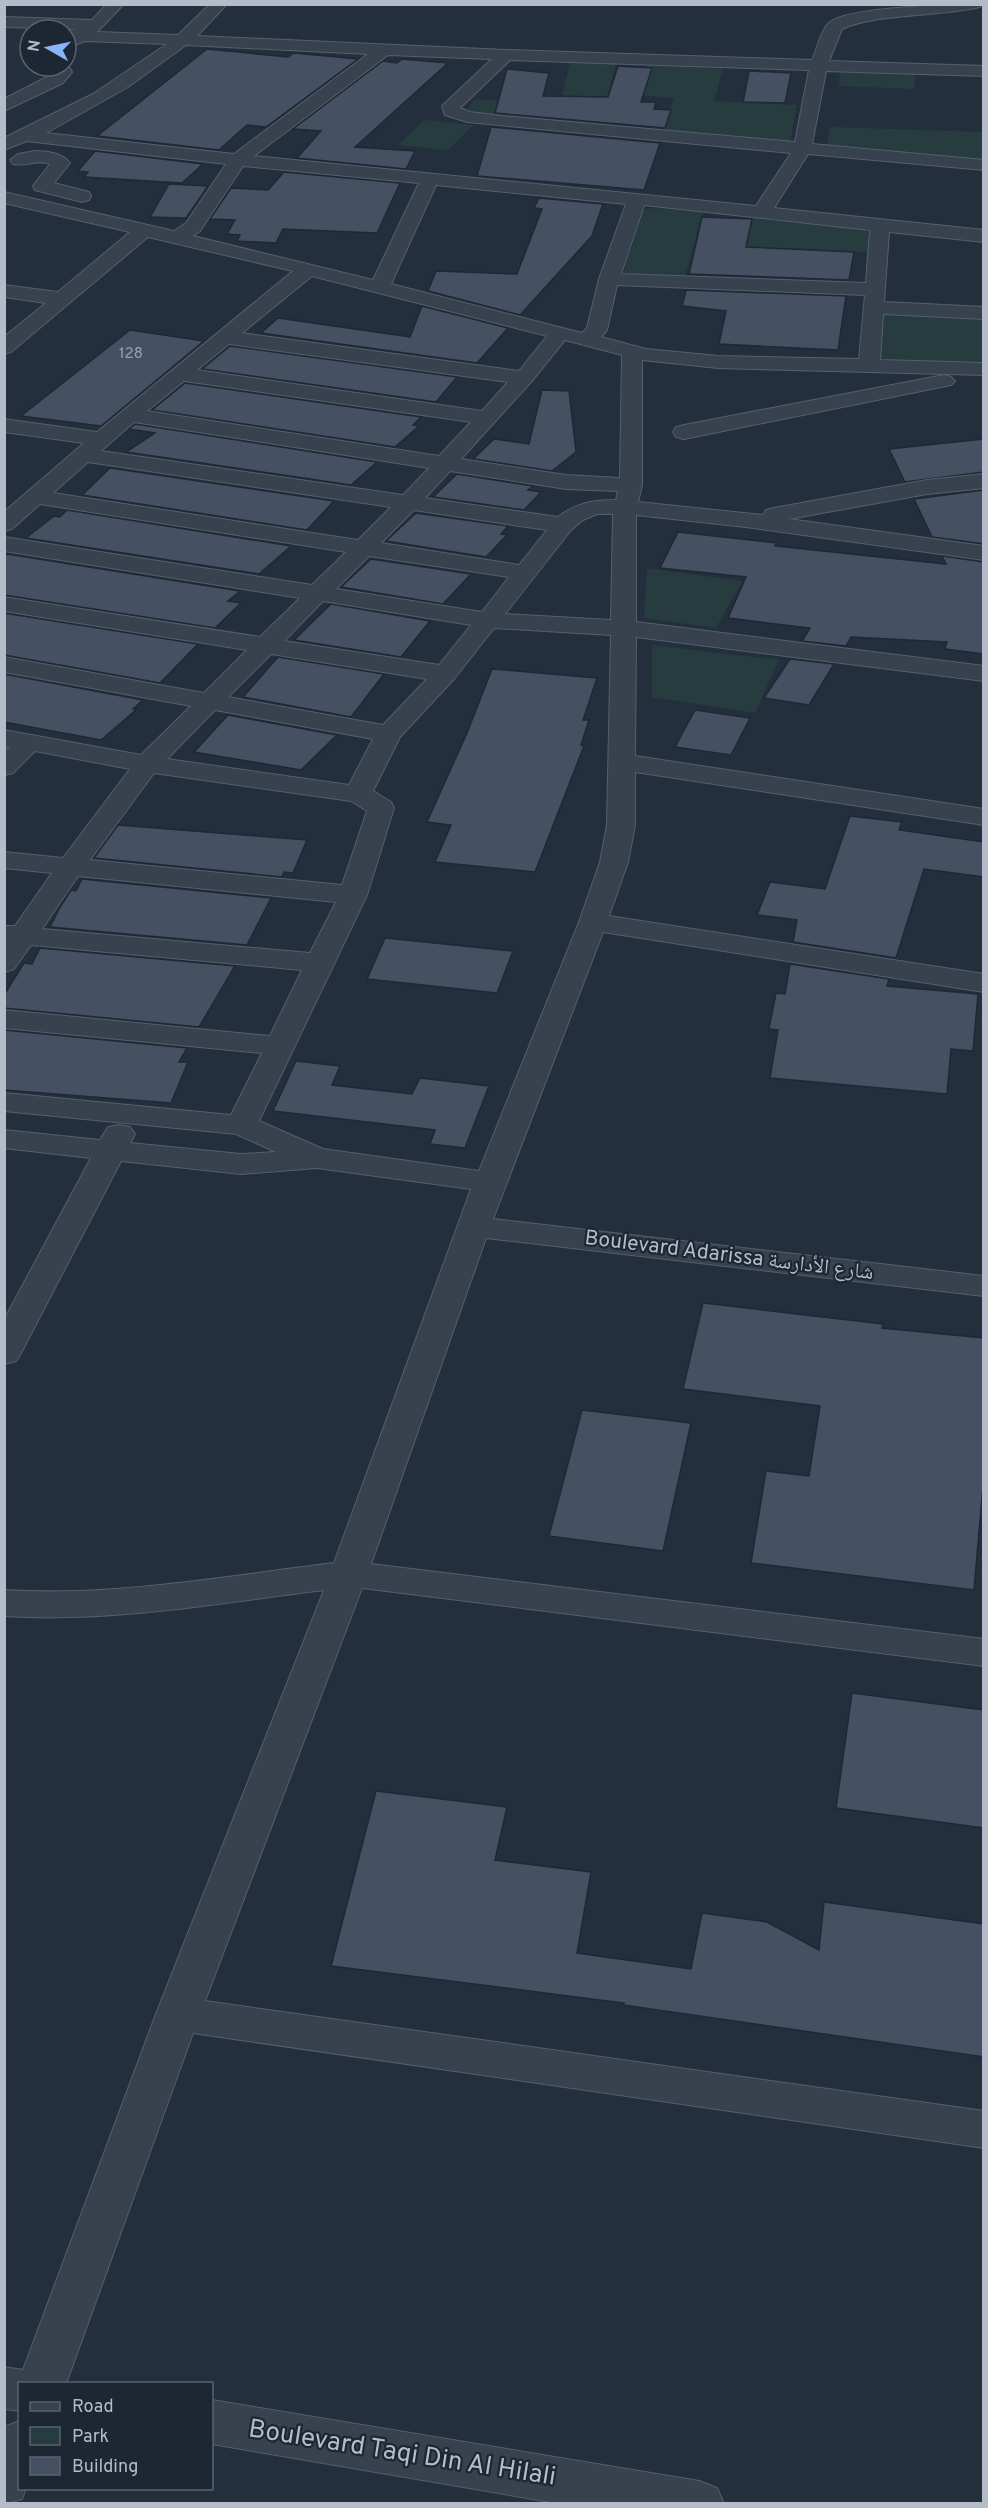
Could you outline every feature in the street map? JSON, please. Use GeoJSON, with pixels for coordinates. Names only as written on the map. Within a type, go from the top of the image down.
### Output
{"type":"FeatureCollection","features":[{"type":"Feature","properties":{"kind":"street"},"geometry":{"type":"LineString","coordinates":[[78,33],[96,26],[116,4]]}},
{"type":"Feature","properties":{"kind":"street"},"geometry":{"type":"LineString","coordinates":[[4,145],[27,136],[87,105],[186,37],[219,4]]}},
{"type":"Feature","properties":{"kind":"street"},"geometry":{"type":"LineString","coordinates":[[762,212],[802,150],[819,64],[835,26],[850,12],[933,12],[974,4]]}},
{"type":"Feature","properties":{"kind":"street"},"geometry":{"type":"LineString","coordinates":[[4,22],[96,26],[238,41],[506,55],[984,70]]}},
{"type":"Feature","properties":{"kind":"street"},"geometry":{"type":"LineString","coordinates":[[78,35],[186,37]]}},
{"type":"Feature","properties":{"kind":"street"},"geometry":{"type":"LineString","coordinates":[[177,238],[193,227],[238,160],[385,49]]}},
{"type":"Feature","properties":{"kind":"street"},"geometry":{"type":"LineString","coordinates":[[506,55],[451,106],[451,111],[467,117],[502,121],[984,165]]}},
{"type":"Feature","properties":{"kind":"street"},"geometry":{"type":"LineString","coordinates":[[4,106],[58,78]]}},
{"type":"Feature","properties":{"kind":"street"},"geometry":{"type":"LineString","coordinates":[[27,136],[238,160],[984,236]]}},
{"type":"Feature","properties":{"kind":"street"},"geometry":{"type":"LineString","coordinates":[[4,166],[29,156],[54,159],[62,163],[42,186],[100,201],[94,208],[79,216]]}},
{"type":"Feature","properties":{"kind":"street"},"geometry":{"type":"LineString","coordinates":[[379,288],[430,179]]}},
{"type":"Feature","properties":{"kind":"street"},"geometry":{"type":"LineString","coordinates":[[4,197],[308,269],[632,351],[698,361],[984,371]]}},
{"type":"Feature","properties":{"kind":"street"},"geometry":{"type":"LineString","coordinates":[[586,340],[597,330],[609,279],[637,199]]}},
{"type":"Feature","properties":{"kind":"street"},"geometry":{"type":"LineString","coordinates":[[4,217],[33,204]]}},
{"type":"Feature","properties":{"kind":"street"},"geometry":{"type":"LineString","coordinates":[[868,366],[880,226]]}},
{"type":"Feature","properties":{"kind":"street"},"geometry":{"type":"LineString","coordinates":[[4,348],[143,231]]}},
{"type":"Feature","properties":{"kind":"street"},"geometry":{"type":"LineString","coordinates":[[4,524],[38,497],[129,415],[308,269]]}},
{"type":"Feature","properties":{"kind":"street"},"geometry":{"type":"LineString","coordinates":[[609,279],[874,298],[984,313]]}},
{"type":"Feature","properties":{"kind":"street"},"geometry":{"type":"LineString","coordinates":[[4,291],[64,299]]}},
{"type":"Feature","properties":{"kind":"street"},"geometry":{"type":"LineString","coordinates":[[4,963],[14,934],[72,866],[147,764],[408,503],[441,464],[524,378],[559,334]]}},
{"type":"Feature","properties":{"kind":"street"},"geometry":{"type":"LineString","coordinates":[[224,337],[524,378]]}},
{"type":"Feature","properties":{"kind":"street"},"geometry":{"type":"LineString","coordinates":[[43,2382],[178,2014],[349,1574],[490,1182],[593,922],[614,862],[621,825],[632,351]]}},
{"type":"Feature","properties":{"kind":"street"},"geometry":{"type":"LineString","coordinates":[[684,432],[984,371]]}},
{"type":"Feature","properties":{"kind":"street"},"geometry":{"type":"LineString","coordinates":[[179,374],[487,418]]}},
{"type":"Feature","properties":{"kind":"street"},"geometry":{"type":"LineString","coordinates":[[129,415],[566,482],[746,520],[984,553]]}},
{"type":"Feature","properties":{"kind":"street"},"geometry":{"type":"LineString","coordinates":[[4,425],[103,439]]}},
{"type":"Feature","properties":{"kind":"street"},"geometry":{"type":"LineString","coordinates":[[84,455],[563,525]]}},
{"type":"Feature","properties":{"kind":"street"},"geometry":{"type":"LineString","coordinates":[[746,520],[927,487],[984,481]]}},
{"type":"Feature","properties":{"kind":"street"},"geometry":{"type":"LineString","coordinates":[[358,794],[389,734],[445,674],[563,525],[575,515],[628,496]]}},
{"type":"Feature","properties":{"kind":"street"},"geometry":{"type":"LineString","coordinates":[[38,497],[526,573]]}},
{"type":"Feature","properties":{"kind":"street"},"geometry":{"type":"LineString","coordinates":[[4,544],[315,595],[487,620],[624,628],[984,674]]}},
{"type":"Feature","properties":{"kind":"street"},"geometry":{"type":"LineString","coordinates":[[4,604],[445,674]]}},
{"type":"Feature","properties":{"kind":"street"},"geometry":{"type":"LineString","coordinates":[[4,664],[389,734]]}},
{"type":"Feature","properties":{"kind":"street"},"geometry":{"type":"LineString","coordinates":[[4,767],[17,740],[147,764],[358,794],[381,808],[352,895],[242,1125]]}},
{"type":"Feature","properties":{"kind":"street"},"geometry":{"type":"LineString","coordinates":[[623,762],[984,817]]}},
{"type":"Feature","properties":{"kind":"street"},"geometry":{"type":"LineString","coordinates":[[4,860],[352,895]]}},
{"type":"Feature","properties":{"kind":"street"},"geometry":{"type":"LineString","coordinates":[[593,922],[984,983]]}},
{"type":"Feature","properties":{"kind":"street"},"geometry":{"type":"LineString","coordinates":[[14,934],[321,963]]}},
{"type":"Feature","properties":{"kind":"street"},"geometry":{"type":"LineString","coordinates":[[4,1019],[281,1046]]}},
{"type":"Feature","properties":{"kind":"street"},"geometry":{"type":"LineString","coordinates":[[4,1102],[242,1125],[317,1158]]}},
{"type":"Feature","properties":{"kind":"street"},"geometry":{"type":"LineString","coordinates":[[4,1353],[129,1115]]}},
{"type":"Feature","properties":{"kind":"street"},"geometry":{"type":"LineString","coordinates":[[4,1139],[241,1164],[317,1158],[490,1182]]}},
{"type":"Feature","properties":{"kind":"street","name":"Boulevard Adarissa شارع الأدارسة"},"geometry":{"type":"LineString","coordinates":[[475,1227],[984,1286]]}},
{"type":"Feature","properties":{"kind":"street"},"geometry":{"type":"LineString","coordinates":[[4,1603],[35,1605],[140,1600],[349,1574],[984,1653]]}},
{"type":"Feature","properties":{"kind":"street"},"geometry":{"type":"LineString","coordinates":[[178,2014],[984,2130]]}},
{"type":"Feature","properties":{"kind":"street","name":"Boulevard Taqi Din Al Hilali"},"geometry":{"type":"LineString","coordinates":[[213,2422],[699,2504]]}},
{"type":"Feature","properties":{"kind":"street"},"geometry":{"type":"LineString","coordinates":[[4,2483],[18,2448]]}},
{"type":"Feature","properties":{"kind":"green space"},"geometry":{"type":"Polygon","coordinates":[[[570,63],[616,64],[599,125],[466,112],[474,100],[560,102],[570,63]]]}},
{"type":"Feature","properties":{"kind":"green space"},"geometry":{"type":"Polygon","coordinates":[[[648,65],[723,69],[714,101],[797,105],[790,143],[664,131],[674,98],[639,95],[648,65]]]}},
{"type":"Feature","properties":{"kind":"green space"},"geometry":{"type":"Polygon","coordinates":[[[840,72],[915,74],[914,89],[839,86],[840,72]]]}},
{"type":"Feature","properties":{"kind":"green space"},"geometry":{"type":"Polygon","coordinates":[[[424,120],[473,125],[448,150],[398,145],[424,120]]]}},
{"type":"Feature","properties":{"kind":"green space"},"geometry":{"type":"Polygon","coordinates":[[[830,127],[983,132],[983,162],[827,148],[830,127]]]}},
{"type":"Feature","properties":{"kind":"green space"},"geometry":{"type":"Polygon","coordinates":[[[654,208],[703,212],[685,276],[623,274],[643,210],[654,208]]]}},
{"type":"Feature","properties":{"kind":"green space"},"geometry":{"type":"Polygon","coordinates":[[[746,218],[863,229],[868,233],[868,252],[739,247],[746,218]]]}},
{"type":"Feature","properties":{"kind":"green space"},"geometry":{"type":"Polygon","coordinates":[[[884,313],[983,317],[983,365],[883,360],[880,356],[881,318],[884,313]]]}},
{"type":"Feature","properties":{"kind":"green space"},"geometry":{"type":"Polygon","coordinates":[[[647,568],[742,581],[716,628],[644,618],[647,568]]]}},
{"type":"Feature","properties":{"kind":"green space"},"geometry":{"type":"Polygon","coordinates":[[[652,645],[779,660],[755,713],[652,697],[652,645]]]}},
{"type":"Feature","properties":{"kind":"building"},"geometry":{"type":"Polygon","coordinates":[[[207,49],[288,57],[294,53],[358,59],[266,127],[247,125],[219,150],[97,136],[207,49]]]}},
{"type":"Feature","properties":{"kind":"building"},"geometry":{"type":"Polygon","coordinates":[[[402,59],[448,63],[355,147],[415,151],[406,169],[297,158],[321,131],[293,129],[383,61],[397,63],[402,59]]]}},
{"type":"Feature","properties":{"kind":"building"},"geometry":{"type":"Polygon","coordinates":[[[618,66],[652,68],[641,102],[656,102],[654,109],[671,110],[665,128],[495,113],[507,69],[549,73],[543,96],[608,97],[618,66]]]}},
{"type":"Feature","properties":{"kind":"building"},"geometry":{"type":"Polygon","coordinates":[[[749,71],[791,73],[785,103],[743,102],[749,71]]]}},
{"type":"Feature","properties":{"kind":"building"},"geometry":{"type":"Polygon","coordinates":[[[491,127],[660,143],[644,190],[477,176],[491,127]]]}},
{"type":"Feature","properties":{"kind":"building"},"geometry":{"type":"Polygon","coordinates":[[[95,151],[203,164],[182,183],[84,177],[88,172],[78,171],[95,151]]]}},
{"type":"Feature","properties":{"kind":"building"},"geometry":{"type":"Polygon","coordinates":[[[284,172],[400,183],[377,233],[283,229],[276,243],[237,241],[240,235],[227,234],[235,220],[210,219],[231,188],[268,190],[284,172]]]}},
{"type":"Feature","properties":{"kind":"building"},"geometry":{"type":"Polygon","coordinates":[[[169,184],[208,186],[186,218],[150,217],[169,184]]]}},
{"type":"Feature","properties":{"kind":"building"},"geometry":{"type":"Polygon","coordinates":[[[539,198],[603,204],[592,236],[520,315],[428,291],[436,271],[517,274],[542,209],[534,208],[539,198]]]}},
{"type":"Feature","properties":{"kind":"building"},"geometry":{"type":"Polygon","coordinates":[[[702,217],[752,219],[746,247],[854,252],[849,280],[689,274],[702,217]]]}},
{"type":"Feature","properties":{"kind":"building"},"geometry":{"type":"Polygon","coordinates":[[[686,290],[846,296],[838,350],[719,344],[726,311],[682,306],[686,290]]]}},
{"type":"Feature","properties":{"kind":"building"},"geometry":{"type":"Polygon","coordinates":[[[422,306],[508,328],[477,363],[261,333],[278,318],[410,337],[422,306]]]}},
{"type":"Feature","properties":{"kind":"building"},"geometry":{"type":"Polygon","coordinates":[[[130,330],[204,341],[101,426],[21,416],[130,330]]]}},
{"type":"Feature","properties":{"kind":"building"},"geometry":{"type":"Polygon","coordinates":[[[230,346],[457,377],[436,402],[202,369],[230,346]]]}},
{"type":"Feature","properties":{"kind":"building"},"geometry":{"type":"Polygon","coordinates":[[[185,383],[421,417],[413,425],[419,426],[395,447],[152,410],[185,383]]]}},
{"type":"Feature","properties":{"kind":"building"},"geometry":{"type":"Polygon","coordinates":[[[542,390],[569,391],[576,452],[552,471],[473,459],[494,439],[529,444],[542,390]]]}},
{"type":"Feature","properties":{"kind":"building"},"geometry":{"type":"Polygon","coordinates":[[[135,424],[377,462],[351,485],[126,452],[155,433],[129,429],[135,424]]]}},
{"type":"Feature","properties":{"kind":"building"},"geometry":{"type":"Polygon","coordinates":[[[984,439],[984,472],[905,482],[889,449],[984,439]]]}},
{"type":"Feature","properties":{"kind":"building"},"geometry":{"type":"Polygon","coordinates":[[[110,468],[334,501],[307,530],[82,495],[110,468]]]}},
{"type":"Feature","properties":{"kind":"building"},"geometry":{"type":"Polygon","coordinates":[[[457,474],[533,486],[528,490],[541,492],[524,510],[433,497],[457,474]]]}},
{"type":"Feature","properties":{"kind":"building"},"geometry":{"type":"Polygon","coordinates":[[[984,490],[984,544],[932,537],[914,499],[984,490]]]}},
{"type":"Feature","properties":{"kind":"building"},"geometry":{"type":"Polygon","coordinates":[[[67,510],[291,546],[259,574],[26,538],[54,516],[60,517],[67,510]]]}},
{"type":"Feature","properties":{"kind":"building"},"geometry":{"type":"Polygon","coordinates":[[[416,513],[508,526],[501,534],[507,535],[486,557],[386,541],[416,513]]]}},
{"type":"Feature","properties":{"kind":"building"},"geometry":{"type":"Polygon","coordinates":[[[678,532],[777,543],[775,546],[946,564],[942,556],[984,562],[984,654],[945,649],[947,642],[851,637],[846,646],[802,641],[810,628],[728,618],[746,577],[660,568],[678,532]]]}},
{"type":"Feature","properties":{"kind":"building"},"geometry":{"type":"Polygon","coordinates":[[[7,554],[240,591],[228,601],[241,603],[215,628],[4,595],[4,556],[7,554]]]}},
{"type":"Feature","properties":{"kind":"building"},"geometry":{"type":"Polygon","coordinates":[[[371,559],[471,574],[443,604],[341,587],[371,559]]]}},
{"type":"Feature","properties":{"kind":"building"},"geometry":{"type":"Polygon","coordinates":[[[331,604],[430,621],[401,657],[294,640],[331,604]]]}},
{"type":"Feature","properties":{"kind":"building"},"geometry":{"type":"Polygon","coordinates":[[[4,613],[198,644],[160,683],[4,655],[4,613]]]}},
{"type":"Feature","properties":{"kind":"building"},"geometry":{"type":"Polygon","coordinates":[[[278,657],[384,674],[351,717],[243,697],[278,657]]]}},
{"type":"Feature","properties":{"kind":"building"},"geometry":{"type":"Polygon","coordinates":[[[790,659],[834,664],[809,705],[764,698],[790,659]]]}},
{"type":"Feature","properties":{"kind":"building"},"geometry":{"type":"Polygon","coordinates":[[[492,669],[597,678],[583,720],[589,720],[581,745],[584,746],[535,872],[435,862],[451,825],[427,822],[467,733],[492,669]]]}},
{"type":"Feature","properties":{"kind":"building"},"geometry":{"type":"Polygon","coordinates":[[[4,674],[143,700],[133,709],[137,709],[101,740],[4,722],[4,674]]]}},
{"type":"Feature","properties":{"kind":"building"},"geometry":{"type":"Polygon","coordinates":[[[695,710],[750,718],[731,755],[675,747],[695,710]]]}},
{"type":"Feature","properties":{"kind":"building"},"geometry":{"type":"Polygon","coordinates":[[[228,715],[337,735],[301,770],[194,752],[228,715]]]}},
{"type":"Feature","properties":{"kind":"building"},"geometry":{"type":"Polygon","coordinates":[[[850,816],[902,822],[899,830],[984,842],[984,877],[924,869],[896,958],[793,942],[797,920],[757,915],[770,882],[825,889],[850,816]]]}},
{"type":"Feature","properties":{"kind":"building"},"geometry":{"type":"Polygon","coordinates":[[[118,825],[307,840],[293,873],[284,872],[282,877],[94,858],[118,825]]]}},
{"type":"Feature","properties":{"kind":"building"},"geometry":{"type":"Polygon","coordinates":[[[82,879],[271,898],[247,945],[50,927],[71,890],[76,891],[82,879]]]}},
{"type":"Feature","properties":{"kind":"building"},"geometry":{"type":"Polygon","coordinates":[[[385,938],[513,951],[497,993],[367,979],[385,938]]]}},
{"type":"Feature","properties":{"kind":"building"},"geometry":{"type":"Polygon","coordinates":[[[40,948],[235,966],[199,1027],[4,1008],[4,995],[24,963],[32,964],[40,948]]]}},
{"type":"Feature","properties":{"kind":"building"},"geometry":{"type":"Polygon","coordinates":[[[790,964],[889,979],[887,986],[978,994],[973,1051],[951,1049],[947,1094],[770,1078],[778,1030],[769,1029],[776,993],[785,994],[790,964]]]}},
{"type":"Feature","properties":{"kind":"building"},"geometry":{"type":"Polygon","coordinates":[[[4,1030],[187,1048],[179,1062],[188,1062],[171,1103],[4,1090],[4,1030]]]}},
{"type":"Feature","properties":{"kind":"building"},"geometry":{"type":"Polygon","coordinates":[[[296,1061],[340,1066],[332,1085],[412,1094],[420,1078],[489,1086],[465,1148],[430,1144],[435,1130],[273,1111],[296,1061]]]}},
{"type":"Feature","properties":{"kind":"building"},"geometry":{"type":"Polygon","coordinates":[[[703,1303],[883,1324],[882,1328],[984,1338],[984,1474],[974,1590],[751,1563],[766,1471],[809,1476],[820,1406],[683,1389],[703,1303]]]}},
{"type":"Feature","properties":{"kind":"building"},"geometry":{"type":"Polygon","coordinates":[[[582,1410],[691,1423],[663,1551],[549,1536],[582,1410]]]}},
{"type":"Feature","properties":{"kind":"building"},"geometry":{"type":"Polygon","coordinates":[[[852,1693],[984,1710],[984,1828],[836,1808],[852,1693]]]}},
{"type":"Feature","properties":{"kind":"building"},"geometry":{"type":"Polygon","coordinates":[[[376,1791],[507,1807],[495,1860],[591,1872],[577,1953],[691,1969],[702,1913],[767,1922],[819,1950],[824,1902],[984,1924],[984,2057],[623,2005],[624,2003],[331,1966],[376,1791]]]}}]}
